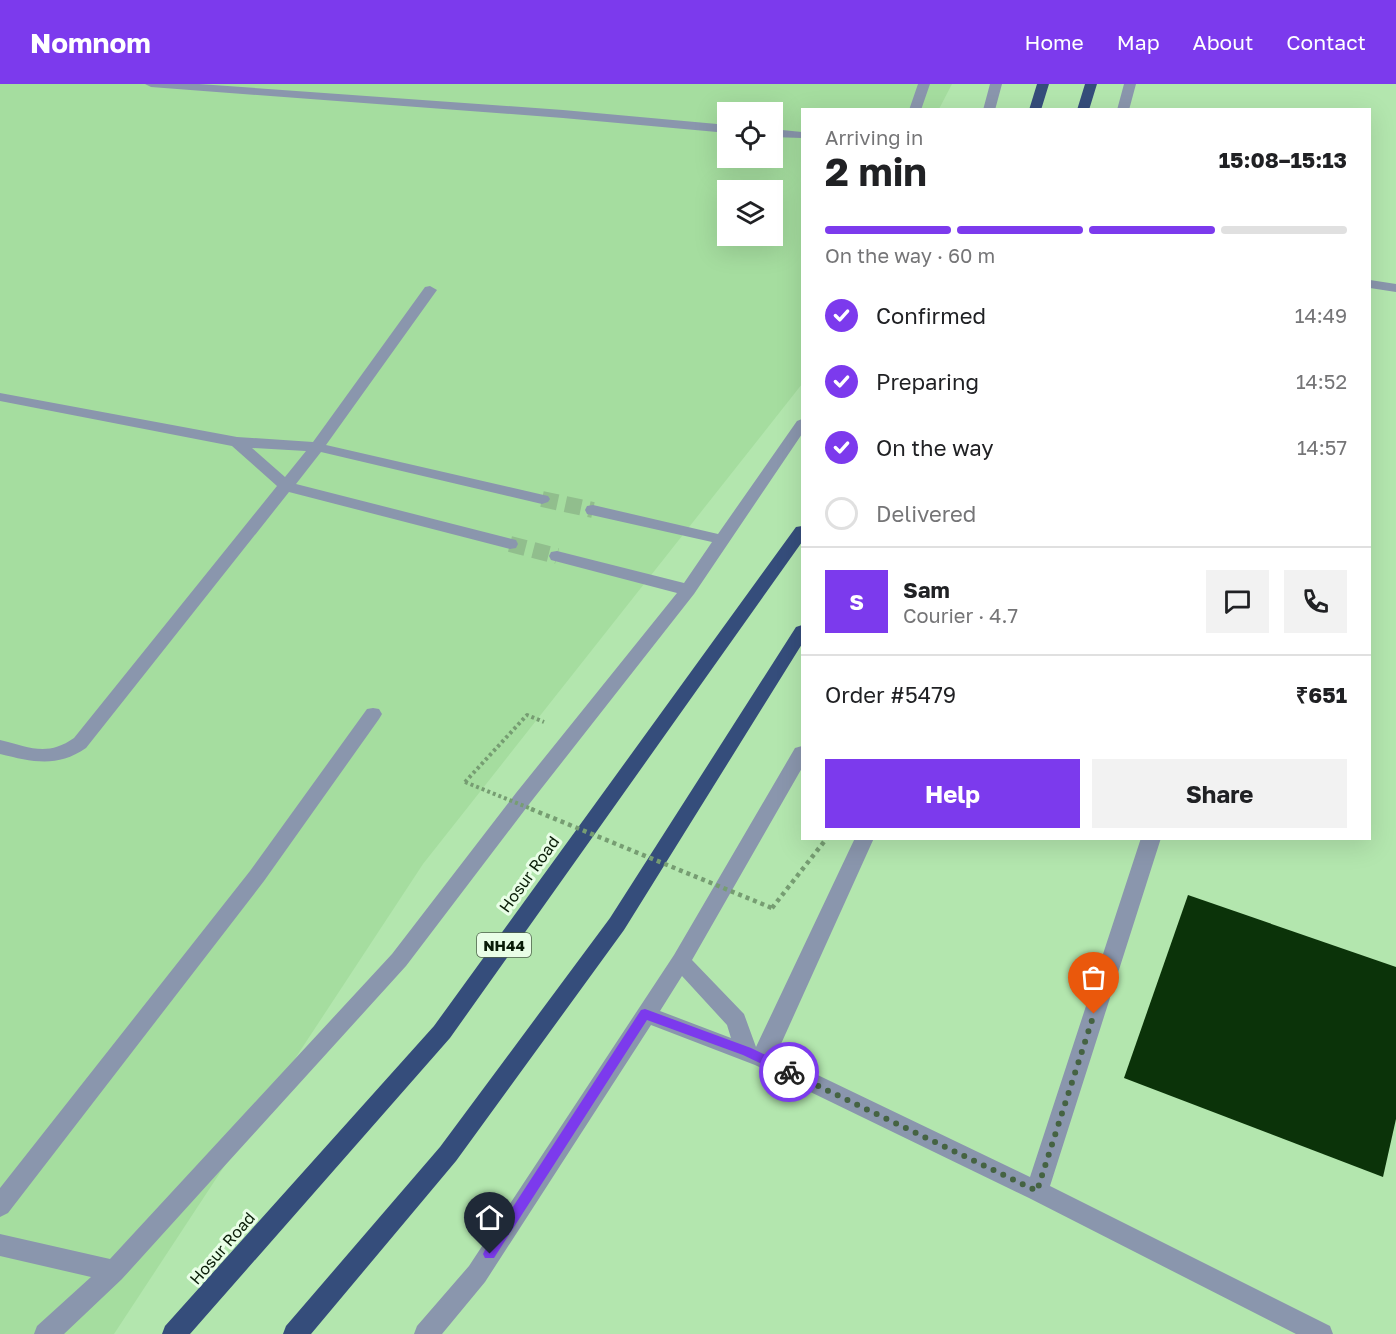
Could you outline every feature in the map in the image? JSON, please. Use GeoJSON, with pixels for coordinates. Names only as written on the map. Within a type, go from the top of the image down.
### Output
{"type":"FeatureCollection","features":[{"type":"Feature","properties":{"kind":"highway"},"geometry":{"type":"LineString","coordinates":[[1036,108],[1043,84]]}},
{"type":"Feature","properties":{"kind":"highway"},"geometry":{"type":"LineString","coordinates":[[1084,108],[1091,84]]}},
{"type":"Feature","properties":{"kind":"highway","name":"Hosur Road"},"geometry":{"type":"LineString","coordinates":[[174,1334],[442,1032],[801,532]]}},
{"type":"Feature","properties":{"kind":"highway"},"geometry":{"type":"LineString","coordinates":[[295,1334],[448,1154],[617,924],[801,633]]}},
{"type":"Feature","properties":{"kind":"street"},"geometry":{"type":"LineString","coordinates":[[151,84],[563,114],[717,128]]}},
{"type":"Feature","properties":{"kind":"street"},"geometry":{"type":"LineString","coordinates":[[916,108],[924,84]]}},
{"type":"Feature","properties":{"kind":"street"},"geometry":{"type":"LineString","coordinates":[[990,108],[996,84]]}},
{"type":"Feature","properties":{"kind":"street"},"geometry":{"type":"LineString","coordinates":[[1124,108],[1131,84]]}},
{"type":"Feature","properties":{"kind":"street"},"geometry":{"type":"LineString","coordinates":[[783,134],[801,135]]}},
{"type":"Feature","properties":{"kind":"street"},"geometry":{"type":"LineString","coordinates":[[1371,284],[1396,288]]}},
{"type":"Feature","properties":{"kind":"street"},"geometry":{"type":"LineString","coordinates":[[0,747],[51,758],[69,753],[80,743],[317,447],[430,290]]}},
{"type":"Feature","properties":{"kind":"street"},"geometry":{"type":"LineString","coordinates":[[0,397],[237,442],[317,447],[542,499]]}},
{"type":"Feature","properties":{"kind":"street"},"geometry":{"type":"LineString","coordinates":[[46,1334],[114,1271],[399,960],[523,798],[688,590],[801,425]]}},
{"type":"Feature","properties":{"kind":"street"},"geometry":{"type":"LineString","coordinates":[[237,442],[286,486],[510,544]]}},
{"type":"Feature","properties":{"kind":"street"},"geometry":{"type":"LineString","coordinates":[[593,510],[724,540]]}},
{"type":"Feature","properties":{"kind":"street"},"geometry":{"type":"LineString","coordinates":[[557,556],[688,590]]}},
{"type":"Feature","properties":{"kind":"street"},"geometry":{"type":"LineString","coordinates":[[0,1206],[256,876],[373,714]]}},
{"type":"Feature","properties":{"kind":"street"},"geometry":{"type":"LineString","coordinates":[[426,1334],[477,1274],[681,960],[801,755]]}},
{"type":"Feature","properties":{"kind":"street"},"geometry":{"type":"LineString","coordinates":[[755,1056],[864,840]]}},
{"type":"Feature","properties":{"kind":"street"},"geometry":{"type":"LineString","coordinates":[[1037,1191],[1150,840]]}},
{"type":"Feature","properties":{"kind":"street"},"geometry":{"type":"LineString","coordinates":[[681,960],[736,1020],[755,1056]]}},
{"type":"Feature","properties":{"kind":"street"},"geometry":{"type":"LineString","coordinates":[[645,1014],[755,1056],[1037,1191],[1321,1334]]}},
{"type":"Feature","properties":{"kind":"street"},"geometry":{"type":"LineString","coordinates":[[0,1245],[114,1271]]}},
{"type":"Feature","properties":{"kind":"path"},"geometry":{"type":"LineString","coordinates":[[527,715],[465,782],[772,908],[825,840]]}},
{"type":"Feature","properties":{"kind":"shaded area"},"geometry":{"type":"Polygon","coordinates":[[[0,84],[952,84],[940,108],[801,108],[801,385],[423,864],[114,1334],[0,1334],[0,84]]]}},
{"type":"Feature","properties":{"kind":"building"},"geometry":{"type":"Polygon","coordinates":[[[1188,895],[1396,967],[1396,1119],[1383,1177],[1124,1078],[1188,895]]]}},
{"type":"Feature","properties":{"kind":"tunnel"},"geometry":{"type":"LineString","coordinates":[[542,499],[593,510]]}},
{"type":"Feature","properties":{"kind":"tunnel"},"geometry":{"type":"LineString","coordinates":[[510,544],[557,556]]}},
{"type":"Feature","properties":{"kind":"way so far"},"geometry":{"type":"LineString","coordinates":[[789,1072],[1037,1191],[1094,1014]]}},
{"type":"Feature","properties":{"kind":"route"},"geometry":{"type":"LineString","coordinates":[[490,1254],[645,1014],[747,1052],[789,1072]]}}]}
